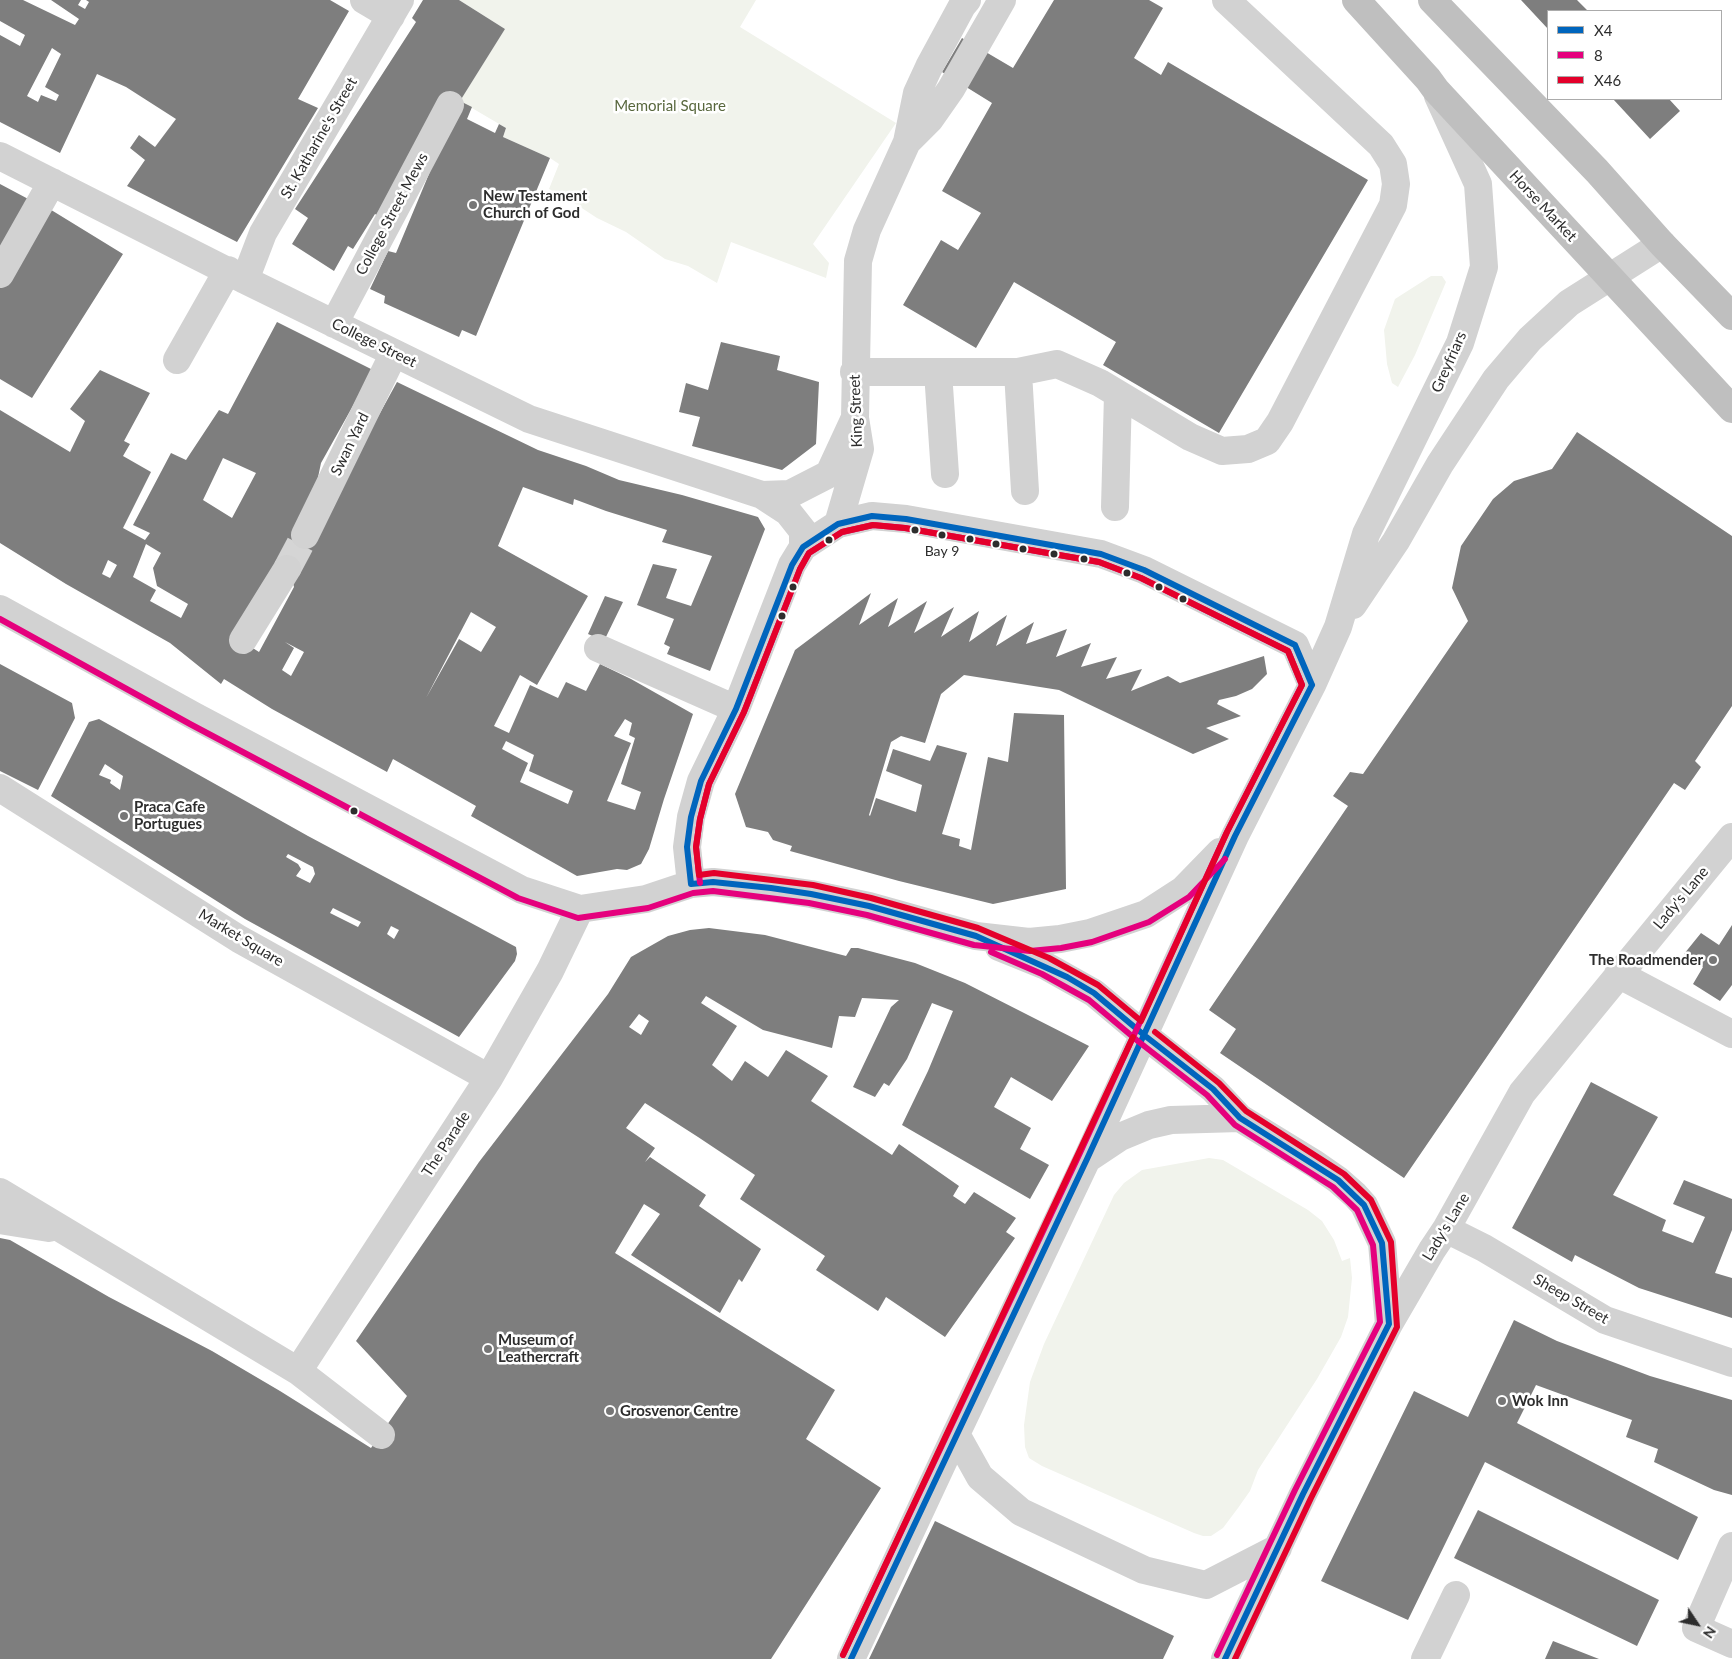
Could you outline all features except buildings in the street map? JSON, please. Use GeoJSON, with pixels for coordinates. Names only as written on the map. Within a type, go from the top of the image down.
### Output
{"type":"FeatureCollection","features":[{"type":"Feature","properties":{"kind":"highway","name":"Horse Market"},"geometry":{"type":"LineString","coordinates":[[1356,0],[1436,90],[1732,409]]}},
{"type":"Feature","properties":{"kind":"highway"},"geometry":{"type":"LineString","coordinates":[[1432,0],[1732,316]]}},
{"type":"Feature","properties":{"kind":"street"},"geometry":{"type":"LineString","coordinates":[[364,0],[395,8]]}},
{"type":"Feature","properties":{"kind":"street"},"geometry":{"type":"LineString","coordinates":[[907,142],[918,93],[933,60],[967,0]]}},
{"type":"Feature","properties":{"kind":"street"},"geometry":{"type":"LineString","coordinates":[[907,142],[930,119],[951,89],[1002,0]]}},
{"type":"Feature","properties":{"kind":"street"},"geometry":{"type":"LineString","coordinates":[[854,372],[1018,372],[1057,364],[1100,383],[1190,437],[1222,452],[1248,449],[1267,441],[1280,422],[1393,205],[1396,184],[1393,164],[1381,145],[1226,0]]}},
{"type":"Feature","properties":{"kind":"street","name":"St. Katharine's Street"},"geometry":{"type":"LineString","coordinates":[[177,360],[263,233],[395,8]]}},
{"type":"Feature","properties":{"kind":"street","name":"Greyfriars"},"geometry":{"type":"LineString","coordinates":[[851,1659],[1087,1159],[1235,836],[1312,685],[1338,627],[1366,534],[1460,343],[1484,267],[1478,184],[1436,90]]}},
{"type":"Feature","properties":{"kind":"street","name":"College Street Mews"},"geometry":{"type":"LineString","coordinates":[[334,324],[450,105]]}},
{"type":"Feature","properties":{"kind":"street","name":"King Street"},"geometry":{"type":"LineString","coordinates":[[838,524],[860,449],[855,418],[854,372],[858,261],[867,230],[907,142]]}},
{"type":"Feature","properties":{"kind":"street","name":"College Street"},"geometry":{"type":"LineString","coordinates":[[0,156],[334,324],[529,419],[762,495],[788,512],[803,531],[803,547]]}},
{"type":"Feature","properties":{"kind":"street"},"geometry":{"type":"LineString","coordinates":[[0,274],[52,182]]}},
{"type":"Feature","properties":{"kind":"street","name":"Greyfriars"},"geometry":{"type":"LineString","coordinates":[[1338,627],[1396,541],[1440,464],[1496,379],[1530,339],[1569,303],[1662,244]]}},
{"type":"Feature","properties":{"kind":"street","name":"Swan Yard"},"geometry":{"type":"LineString","coordinates":[[305,535],[394,353]]}},
{"type":"Feature","properties":{"kind":"street"},"geometry":{"type":"LineString","coordinates":[[938,372],[945,474]]}},
{"type":"Feature","properties":{"kind":"street"},"geometry":{"type":"LineString","coordinates":[[1018,372],[1025,491]]}},
{"type":"Feature","properties":{"kind":"street"},"geometry":{"type":"LineString","coordinates":[[1115,507],[1118,394]]}},
{"type":"Feature","properties":{"kind":"street","name":"College Street"},"geometry":{"type":"LineString","coordinates":[[762,495],[790,494],[829,474],[855,418]]}},
{"type":"Feature","properties":{"kind":"street"},"geometry":{"type":"LineString","coordinates":[[691,884],[687,847],[691,818],[702,781],[736,709],[792,566],[803,547],[838,524],[872,516],[906,519],[1101,554],[1144,570],[1295,644],[1312,685]]}},
{"type":"Feature","properties":{"kind":"street"},"geometry":{"type":"LineString","coordinates":[[243,640],[287,569]]}},
{"type":"Feature","properties":{"kind":"street"},"geometry":{"type":"LineString","coordinates":[[0,609],[194,716],[522,890],[580,909],[646,899],[691,884],[713,882],[771,888],[869,906],[976,936],[1046,966],[1094,993],[1213,1089],[1240,1118],[1338,1180],[1364,1205],[1382,1243],[1389,1324]]}},
{"type":"Feature","properties":{"kind":"street"},"geometry":{"type":"LineString","coordinates":[[598,648],[736,709]]}},
{"type":"Feature","properties":{"kind":"street","name":"Market Square"},"geometry":{"type":"LineString","coordinates":[[0,788],[239,939],[489,1078]]}},
{"type":"Feature","properties":{"kind":"street"},"geometry":{"type":"LineString","coordinates":[[976,936],[1029,942],[1060,939],[1090,933],[1146,914],[1183,890],[1235,836]]}},
{"type":"Feature","properties":{"kind":"street","name":"Lady's Lane"},"geometry":{"type":"LineString","coordinates":[[1225,1659],[1315,1468],[1389,1324],[1446,1229],[1522,1093],[1732,837]]}},
{"type":"Feature","properties":{"kind":"street","name":"The Parade"},"geometry":{"type":"LineString","coordinates":[[298,1371],[489,1078],[550,971],[580,909]]}},
{"type":"Feature","properties":{"kind":"street"},"geometry":{"type":"LineString","coordinates":[[1618,974],[1732,1034]]}},
{"type":"Feature","properties":{"kind":"street"},"geometry":{"type":"LineString","coordinates":[[1087,1159],[1120,1137],[1149,1125],[1171,1120],[1240,1118]]}},
{"type":"Feature","properties":{"kind":"street"},"geometry":{"type":"LineString","coordinates":[[0,1192],[298,1371],[381,1435]]}},
{"type":"Feature","properties":{"kind":"street"},"geometry":{"type":"LineString","coordinates":[[0,1220],[63,1231]]}},
{"type":"Feature","properties":{"kind":"street","name":"Sheep Street"},"geometry":{"type":"LineString","coordinates":[[1446,1229],[1484,1248],[1605,1320],[1732,1363]]}},
{"type":"Feature","properties":{"kind":"street"},"geometry":{"type":"LineString","coordinates":[[956,1434],[980,1476],[1021,1512],[1144,1570],[1206,1585],[1278,1548]]}},
{"type":"Feature","properties":{"kind":"street"},"geometry":{"type":"LineString","coordinates":[[1732,1546],[1696,1628],[1732,1644]]}},
{"type":"Feature","properties":{"kind":"street"},"geometry":{"type":"LineString","coordinates":[[1425,1659],[1456,1595]]}},
{"type":"Feature","properties":{"kind":"green space","name":"Memorial Square"},"geometry":{"type":"Polygon","coordinates":[[[459,0],[756,0],[740,27],[896,123],[813,244],[829,263],[826,278],[731,242],[717,283],[688,266],[665,259],[626,232],[597,218],[549,189],[559,164],[503,137],[506,128],[460,101],[505,29],[459,0]]]}},
{"type":"Feature","properties":{"kind":"green space"},"geometry":{"type":"Polygon","coordinates":[[[1431,276],[1442,276],[1446,282],[1415,355],[1398,387],[1392,383],[1387,364],[1384,330],[1395,299],[1431,276]]]}},
{"type":"Feature","properties":{"kind":"green space"},"geometry":{"type":"Polygon","coordinates":[[[1209,1158],[1223,1160],[1308,1210],[1322,1221],[1334,1240],[1342,1261],[1350,1258],[1352,1278],[1348,1317],[1341,1337],[1317,1379],[1258,1470],[1250,1491],[1238,1508],[1223,1528],[1211,1536],[1203,1536],[1042,1466],[1029,1458],[1025,1447],[1024,1425],[1030,1382],[1044,1344],[1114,1195],[1124,1183],[1142,1170],[1209,1158]]]}},
{"type":"Feature","properties":{"kind":"tunnel"},"geometry":{"type":"LineString","coordinates":[[287,569],[305,535]]}},
{"type":"Feature","properties":{"kind":"transit line","name":"X4"},"geometry":{"type":"LineString","coordinates":[[1225,1659],[1303,1494],[1389,1324],[1382,1243],[1364,1205],[1338,1180],[1240,1118],[1213,1089],[1094,993],[1067,977],[976,936],[869,906],[771,888],[713,882],[691,884],[687,847],[691,817],[701,781],[736,709],[792,565],[803,547],[838,524],[872,516],[906,519],[1101,554],[1144,570],[1295,645],[1312,685]]}},
{"type":"Feature","properties":{"kind":"transit line","name":"8"},"geometry":{"type":"LineString","coordinates":[[700,883],[696,847],[700,819],[709,784],[744,712],[800,569],[809,553],[842,532],[873,525],[905,528],[1099,562],[1141,578],[1288,651],[1302,685],[1227,832],[1079,1155],[843,1655]]}},
{"type":"Feature","properties":{"kind":"transit line","name":"X46"},"geometry":{"type":"LineString","coordinates":[[873,525],[905,528],[1099,562],[1141,578],[1288,651],[1302,685],[1227,832],[1141,1021],[1098,985],[1049,958],[978,928],[871,898],[813,885],[714,873],[699,875],[696,847],[700,819],[709,784],[744,712],[800,569],[809,553],[842,532],[873,525]]}},
{"type":"Feature","properties":{"kind":"transit line","name":"8"},"geometry":{"type":"LineString","coordinates":[[0,619],[190,724],[518,898],[578,918],[648,908],[693,893],[713,891],[809,903],[867,915],[974,945],[1030,951],[1092,942],[1149,922],[1189,897],[1225,859]]}},
{"type":"Feature","properties":{"kind":"transit line","name":"X4"},"geometry":{"type":"LineString","coordinates":[[851,1659],[1087,1159],[1235,836],[1312,685]]}},
{"type":"Feature","properties":{"kind":"transit line","name":"8"},"geometry":{"type":"LineString","coordinates":[[991,952],[1042,974],[1089,1000],[1207,1095],[1235,1125],[1333,1187],[1357,1210],[1373,1245],[1380,1322],[1295,1490],[1217,1655]]}},
{"type":"Feature","properties":{"kind":"transit line","name":"X46"},"geometry":{"type":"LineString","coordinates":[[1155,1032],[1219,1083],[1246,1111],[1344,1174],[1371,1200],[1391,1242],[1397,1327],[1311,1498],[1235,1659]]}},
{"type":"Feature","properties":{"kind":"transit line","name":"X46"},"geometry":{"type":"LineString","coordinates":[[843,1655],[1133,1037]]}},
{"type":"Feature","properties":{"kind":"place","name":"New Testament Church of God"},"geometry":{"type":"Point","coordinates":[473,205]}},
{"type":"Feature","properties":{"kind":"place","name":"Bay 9"},"geometry":{"type":"Point","coordinates":[942,535]}},
{"type":"Feature","properties":{"kind":"place","name":"Praca Cafe Portugues"},"geometry":{"type":"Point","coordinates":[124,816]}},
{"type":"Feature","properties":{"kind":"place","name":"The Roadmender"},"geometry":{"type":"Point","coordinates":[1713,960]}},
{"type":"Feature","properties":{"kind":"place","name":"Museum of Leathercraft"},"geometry":{"type":"Point","coordinates":[488,1349]}},
{"type":"Feature","properties":{"kind":"place","name":"Wok Inn"},"geometry":{"type":"Point","coordinates":[1502,1401]}},
{"type":"Feature","properties":{"kind":"place","name":"Grosvenor Centre"},"geometry":{"type":"Point","coordinates":[610,1411]}}]}
